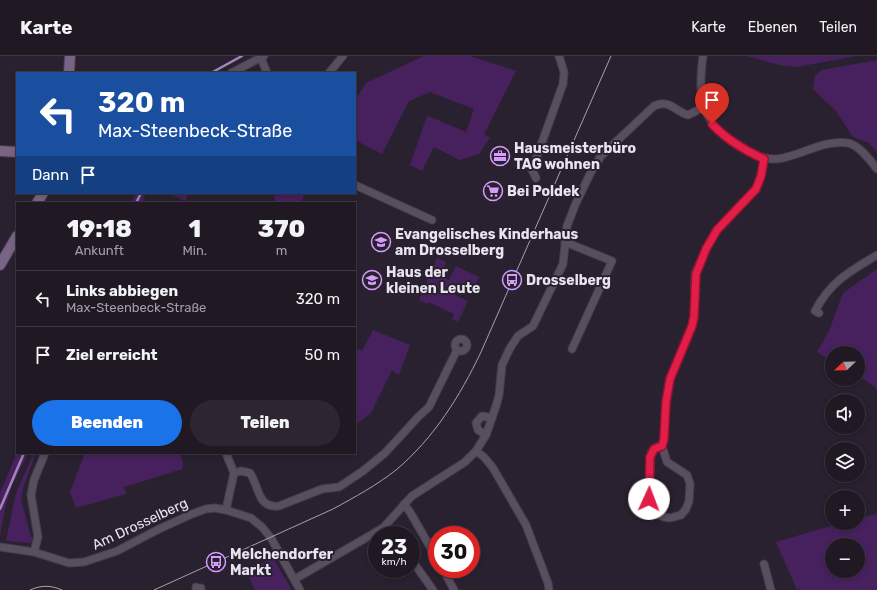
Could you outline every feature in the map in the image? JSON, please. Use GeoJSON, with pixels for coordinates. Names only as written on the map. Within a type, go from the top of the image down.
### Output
{"type":"FeatureCollection","features":[{"type":"Feature","properties":{"kind":"main road"},"geometry":{"type":"LineString","coordinates":[[69,72],[70,56]]}},
{"type":"Feature","properties":{"kind":"main road"},"geometry":{"type":"LineString","coordinates":[[0,151],[16,152]]}},
{"type":"Feature","properties":{"kind":"main road"},"geometry":{"type":"LineString","coordinates":[[0,265],[16,238]]}},
{"type":"Feature","properties":{"kind":"street"},"geometry":{"type":"LineString","coordinates":[[331,72],[344,56]]}},
{"type":"Feature","properties":{"kind":"street"},"geometry":{"type":"LineString","coordinates":[[536,178],[532,170],[562,84],[564,72],[559,56]]}},
{"type":"Feature","properties":{"kind":"street"},"geometry":{"type":"LineString","coordinates":[[703,56],[701,99],[712,124],[720,133],[733,143],[764,159],[786,157],[830,143],[850,143],[867,157],[877,169]]}},
{"type":"Feature","properties":{"kind":"street"},"geometry":{"type":"LineString","coordinates":[[233,72],[263,57],[267,72]]}},
{"type":"Feature","properties":{"kind":"street"},"geometry":{"type":"LineString","coordinates":[[385,526],[412,496],[465,462],[476,451],[486,435],[499,396],[502,365],[515,340],[533,326],[546,302],[563,264],[568,226],[574,208],[600,156],[626,130],[654,106],[668,104],[688,115],[704,107]]}},
{"type":"Feature","properties":{"kind":"street"},"geometry":{"type":"LineString","coordinates":[[662,446],[657,447],[651,453],[649,499],[651,508],[657,514],[670,518],[681,515],[686,509],[689,501],[690,484],[687,475],[667,462],[662,446],[664,439],[666,402],[670,379],[692,326],[694,317],[695,279],[697,269],[717,230],[756,189],[761,176],[764,159]]}},
{"type":"Feature","properties":{"kind":"street"},"geometry":{"type":"LineString","coordinates":[[356,185],[432,220]]}},
{"type":"Feature","properties":{"kind":"street"},"geometry":{"type":"LineString","coordinates":[[565,242],[612,261],[572,349]]}},
{"type":"Feature","properties":{"kind":"street"},"geometry":{"type":"LineString","coordinates":[[819,313],[815,311],[822,298],[841,277],[877,255]]}},
{"type":"Feature","properties":{"kind":"street"},"geometry":{"type":"LineString","coordinates":[[575,342],[582,345]]}},
{"type":"Feature","properties":{"kind":"street"},"geometry":{"type":"LineString","coordinates":[[234,472],[246,471],[250,474],[264,502],[268,506],[280,506],[322,489],[339,486],[362,471],[385,453],[419,416],[430,407],[457,350]]}},
{"type":"Feature","properties":{"kind":"street"},"geometry":{"type":"LineString","coordinates":[[486,435],[478,430],[476,423],[482,416],[492,418]]}},
{"type":"Feature","properties":{"kind":"street"},"geometry":{"type":"LineString","coordinates":[[476,451],[484,457],[493,468],[526,525],[548,583],[549,590]]}},
{"type":"Feature","properties":{"kind":"street"},"geometry":{"type":"LineString","coordinates":[[34,552],[38,537],[30,495],[34,480],[45,454]]}},
{"type":"Feature","properties":{"kind":"street"},"geometry":{"type":"LineString","coordinates":[[226,454],[234,472],[226,510]]}},
{"type":"Feature","properties":{"kind":"street"},"geometry":{"type":"LineString","coordinates":[[404,504],[428,543]]}},
{"type":"Feature","properties":{"kind":"street","name":"Am Drosselberg"},"geometry":{"type":"LineString","coordinates":[[0,547],[34,552],[68,563],[84,562],[131,545],[159,529],[192,514],[206,509],[215,508],[251,518],[262,527],[271,538],[300,590]]}},
{"type":"Feature","properties":{"kind":"street"},"geometry":{"type":"LineString","coordinates":[[295,580],[368,537]]}},
{"type":"Feature","properties":{"kind":"street"},"geometry":{"type":"LineString","coordinates":[[764,564],[771,590]]}},
{"type":"Feature","properties":{"kind":"street"},"geometry":{"type":"LineString","coordinates":[[420,571],[434,590]]}},
{"type":"Feature","properties":{"kind":"street"},"geometry":{"type":"LineString","coordinates":[[448,578],[454,590]]}},
{"type":"Feature","properties":{"kind":"shaded area"},"geometry":{"type":"Polygon","coordinates":[[[424,56],[470,56],[516,71],[484,134],[490,138],[479,154],[460,160],[434,147],[422,171],[410,165],[428,116],[466,132],[474,109],[430,92],[409,101],[382,154],[356,141],[356,98],[366,83],[424,56]]]}},
{"type":"Feature","properties":{"kind":"shaded area"},"geometry":{"type":"Polygon","coordinates":[[[747,56],[857,56],[796,67],[779,65],[747,56]]]}},
{"type":"Feature","properties":{"kind":"shaded area"},"geometry":{"type":"Polygon","coordinates":[[[877,60],[877,152],[869,143],[853,137],[836,111],[813,89],[815,76],[822,70],[877,60]]]}},
{"type":"Feature","properties":{"kind":"shaded area"},"geometry":{"type":"Polygon","coordinates":[[[136,194],[146,194],[142,202],[132,202],[136,194]]]}},
{"type":"Feature","properties":{"kind":"shaded area"},"geometry":{"type":"Polygon","coordinates":[[[170,194],[188,194],[185,201],[170,194]]]}},
{"type":"Feature","properties":{"kind":"shaded area"},"geometry":{"type":"Polygon","coordinates":[[[276,194],[305,194],[301,202],[276,202],[274,197],[276,194]]]}},
{"type":"Feature","properties":{"kind":"shaded area"},"geometry":{"type":"Polygon","coordinates":[[[437,258],[446,262],[440,276],[449,280],[456,266],[479,277],[473,290],[459,285],[455,295],[468,301],[458,322],[452,319],[454,314],[428,302],[427,304],[419,300],[437,258]]]}},
{"type":"Feature","properties":{"kind":"shaded area"},"geometry":{"type":"Polygon","coordinates":[[[877,269],[877,390],[874,386],[865,380],[865,346],[825,346],[825,357],[817,352],[829,331],[843,293],[877,269]]]}},
{"type":"Feature","properties":{"kind":"shaded area"},"geometry":{"type":"Polygon","coordinates":[[[373,330],[410,345],[399,375],[392,370],[371,413],[356,424],[356,348],[362,351],[373,330]]]}},
{"type":"Feature","properties":{"kind":"shaded area"},"geometry":{"type":"Polygon","coordinates":[[[17,454],[28,454],[12,486],[6,504],[0,536],[0,493],[17,454]]]}},
{"type":"Feature","properties":{"kind":"shaded area"},"geometry":{"type":"Polygon","coordinates":[[[34,454],[36,454],[24,485],[21,499],[31,537],[35,538],[35,541],[28,543],[6,541],[16,493],[34,454]]]}},
{"type":"Feature","properties":{"kind":"shaded area"},"geometry":{"type":"Polygon","coordinates":[[[85,454],[180,454],[183,463],[182,469],[124,487],[126,494],[76,508],[70,492],[85,454]]]}},
{"type":"Feature","properties":{"kind":"shaded area"},"geometry":{"type":"Polygon","coordinates":[[[877,514],[877,590],[797,590],[776,542],[825,528],[825,530],[865,530],[865,517],[877,514]]]}},
{"type":"Feature","properties":{"kind":"shaded area"},"geometry":{"type":"Polygon","coordinates":[[[273,558],[292,590],[255,590],[246,571],[273,558]]]}},
{"type":"Feature","properties":{"kind":"waterway"},"geometry":{"type":"LineString","coordinates":[[213,72],[242,56]]}},
{"type":"Feature","properties":{"kind":"waterway"},"geometry":{"type":"LineString","coordinates":[[136,202],[140,194]]}},
{"type":"Feature","properties":{"kind":"waterway"},"geometry":{"type":"LineString","coordinates":[[0,509],[24,454]]}},
{"type":"Feature","properties":{"kind":"tram line"},"geometry":{"type":"LineString","coordinates":[[154,590],[333,509],[366,491],[396,470],[410,458],[434,430],[455,400],[481,352],[611,56]]}},
{"type":"Feature","properties":{"kind":"tram line"},"geometry":{"type":"LineString","coordinates":[[30,590],[46,586],[62,590]]}},
{"type":"Feature","properties":{"kind":"place","name":"Hausmeisterbüro TAG wohnen"},"geometry":{"type":"Point","coordinates":[500,156]}},
{"type":"Feature","properties":{"kind":"place","name":"Bei Poldek"},"geometry":{"type":"Point","coordinates":[493,191]}},
{"type":"Feature","properties":{"kind":"place","name":"Evangelisches Kinderhaus am Drosselberg"},"geometry":{"type":"Point","coordinates":[381,242]}},
{"type":"Feature","properties":{"kind":"place","name":"Haus der kleinen Leute"},"geometry":{"type":"Point","coordinates":[372,280]}},
{"type":"Feature","properties":{"kind":"place","name":"Drosselberg"},"geometry":{"type":"Point","coordinates":[512,280]}},
{"type":"Feature","properties":{"kind":"place","name":"Melchendorfer Markt"},"geometry":{"type":"Point","coordinates":[216,562]}},
{"type":"Feature","properties":{"kind":"route"},"geometry":{"type":"LineString","coordinates":[[649,499],[650,457],[654,449],[662,446],[664,439],[666,402],[670,379],[692,326],[694,317],[695,279],[697,269],[717,230],[756,189],[761,176],[764,159],[733,143],[720,133],[712,124]]}}]}
